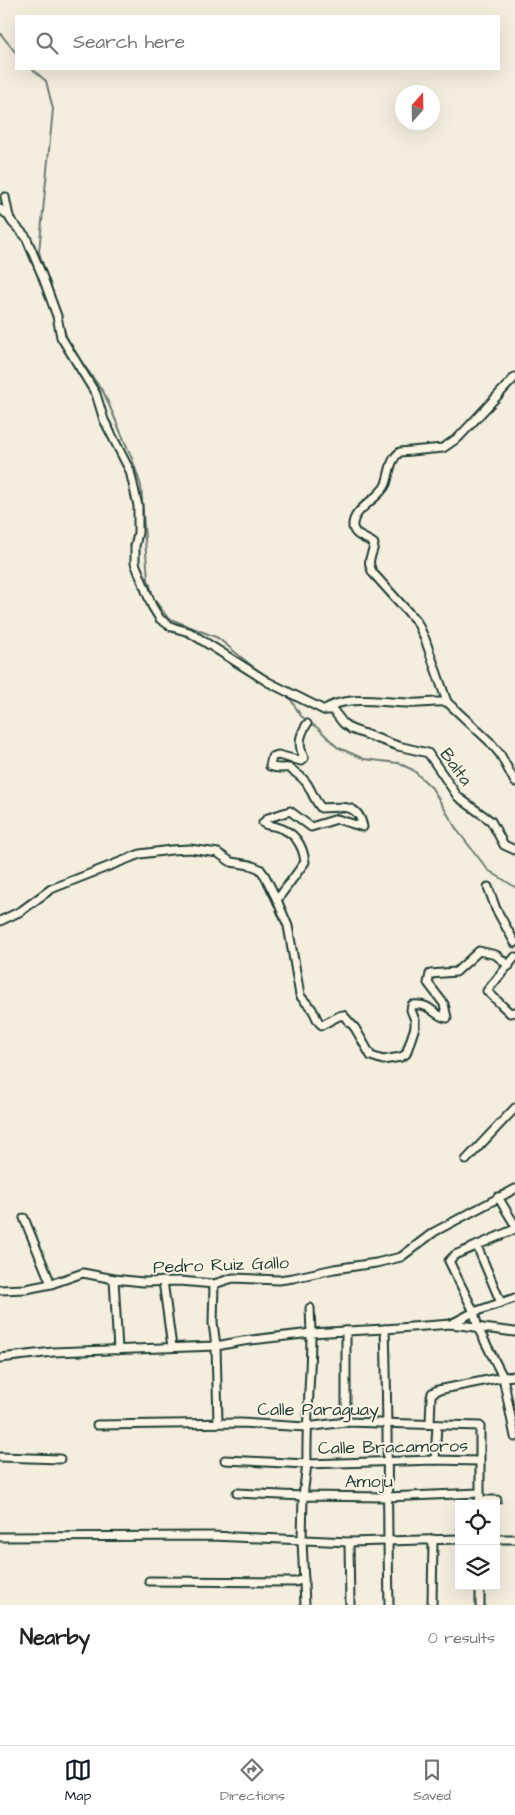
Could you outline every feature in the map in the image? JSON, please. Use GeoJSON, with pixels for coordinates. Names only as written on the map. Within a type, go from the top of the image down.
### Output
{"type":"FeatureCollection","features":[{"type":"Feature","properties":{"kind":"street"},"geometry":{"type":"LineString","coordinates":[[6,197],[9,216],[26,237],[42,275],[57,316],[61,337],[96,394],[104,420],[130,471],[138,506],[135,563],[152,606],[160,619],[172,627],[189,632],[293,696],[324,710],[335,704],[363,700],[408,703],[447,702]]}},
{"type":"Feature","properties":{"kind":"street"},"geometry":{"type":"LineString","coordinates":[[0,208],[9,216]]}},
{"type":"Feature","properties":{"kind":"street"},"geometry":{"type":"LineString","coordinates":[[515,377],[459,437],[443,448],[400,452],[396,455],[392,460],[385,486],[361,509],[353,524],[354,530],[358,535],[374,544],[369,565],[373,573],[417,622],[425,639],[447,702],[489,741],[500,754],[515,782]]}},
{"type":"Feature","properties":{"kind":"street","name":"Balta"},"geometry":{"type":"LineString","coordinates":[[324,710],[333,710],[342,723],[351,729],[398,746],[428,753],[458,797],[491,821],[504,845],[515,850]]}},
{"type":"Feature","properties":{"kind":"street"},"geometry":{"type":"LineString","coordinates":[[277,900],[305,862],[303,848],[292,834],[277,827],[268,827],[263,823],[268,818],[290,811],[311,827],[337,819],[363,827],[362,820],[352,809],[341,806],[321,808],[314,799],[309,784],[290,768],[278,769],[270,766],[272,756],[278,754],[301,760],[304,758],[299,743],[302,732],[307,724]]}},
{"type":"Feature","properties":{"kind":"street"},"geometry":{"type":"LineString","coordinates":[[0,921],[21,911],[50,890],[140,854],[190,849],[218,853],[231,862],[250,864],[260,869],[277,900],[288,926],[300,995],[303,1001],[313,1011],[320,1024],[325,1024],[338,1016],[344,1015],[355,1028],[368,1053],[374,1059],[384,1060],[401,1057],[406,1054],[415,1027],[415,1020],[411,1010],[412,1005],[426,1005],[440,1016],[447,1018],[444,1004],[428,983],[430,974],[456,972],[479,951],[496,955],[509,966]]}},
{"type":"Feature","properties":{"kind":"street"},"geometry":{"type":"LineString","coordinates":[[488,887],[496,909],[515,943]]}},
{"type":"Feature","properties":{"kind":"street"},"geometry":{"type":"LineString","coordinates":[[515,957],[487,991],[510,1013],[515,1012]]}},
{"type":"Feature","properties":{"kind":"street"},"geometry":{"type":"LineString","coordinates":[[466,1160],[515,1108]]}},
{"type":"Feature","properties":{"kind":"street","name":"Pedro Ruiz Gallo"},"geometry":{"type":"LineString","coordinates":[[0,1290],[26,1289],[51,1284],[84,1273],[144,1282],[180,1281],[214,1284],[233,1278],[253,1280],[293,1278],[390,1260],[401,1257],[434,1232],[515,1189]]}},
{"type":"Feature","properties":{"kind":"street"},"geometry":{"type":"LineString","coordinates":[[498,1197],[515,1227],[455,1255],[449,1261],[474,1312],[478,1328],[503,1377],[515,1437]]}},
{"type":"Feature","properties":{"kind":"street"},"geometry":{"type":"LineString","coordinates":[[24,1218],[51,1284]]}},
{"type":"Feature","properties":{"kind":"street"},"geometry":{"type":"LineString","coordinates":[[477,1246],[501,1303]]}},
{"type":"Feature","properties":{"kind":"street"},"geometry":{"type":"LineString","coordinates":[[114,1279],[118,1350]]}},
{"type":"Feature","properties":{"kind":"street"},"geometry":{"type":"LineString","coordinates":[[163,1281],[172,1347]]}},
{"type":"Feature","properties":{"kind":"street"},"geometry":{"type":"LineString","coordinates":[[214,1284],[213,1323],[216,1346],[218,1423]]}},
{"type":"Feature","properties":{"kind":"street"},"geometry":{"type":"LineString","coordinates":[[451,1324],[474,1312],[515,1298]]}},
{"type":"Feature","properties":{"kind":"street"},"geometry":{"type":"LineString","coordinates":[[305,1605],[302,1540],[303,1496],[307,1464],[306,1428],[311,1382],[310,1308]]}},
{"type":"Feature","properties":{"kind":"street"},"geometry":{"type":"LineString","coordinates":[[0,1358],[53,1352],[216,1346],[311,1333],[415,1328],[451,1324],[515,1332]]}},
{"type":"Feature","properties":{"kind":"street"},"geometry":{"type":"LineString","coordinates":[[385,1329],[388,1424],[386,1462],[389,1605]]}},
{"type":"Feature","properties":{"kind":"street"},"geometry":{"type":"LineString","coordinates":[[346,1331],[346,1422]]}},
{"type":"Feature","properties":{"kind":"street"},"geometry":{"type":"LineString","coordinates":[[435,1460],[430,1397],[432,1393],[446,1388],[515,1376]]}},
{"type":"Feature","properties":{"kind":"street","name":"Calle Paraguay"},"geometry":{"type":"LineString","coordinates":[[97,1425],[218,1423],[306,1428],[346,1422],[480,1426],[480,1460]]}},
{"type":"Feature","properties":{"kind":"street"},"geometry":{"type":"LineString","coordinates":[[0,1457],[60,1459]]}},
{"type":"Feature","properties":{"kind":"street","name":"Calle Bracamoros"},"geometry":{"type":"LineString","coordinates":[[225,1460],[307,1464],[480,1460]]}},
{"type":"Feature","properties":{"kind":"street"},"geometry":{"type":"LineString","coordinates":[[479,1499],[480,1460]]}},
{"type":"Feature","properties":{"kind":"street","name":"Amoju"},"geometry":{"type":"LineString","coordinates":[[237,1493],[497,1500]]}},
{"type":"Feature","properties":{"kind":"street"},"geometry":{"type":"LineString","coordinates":[[0,1538],[212,1536],[349,1542],[455,1539]]}},
{"type":"Feature","properties":{"kind":"street"},"geometry":{"type":"LineString","coordinates":[[500,1539],[515,1538]]}},
{"type":"Feature","properties":{"kind":"street"},"geometry":{"type":"LineString","coordinates":[[432,1605],[433,1539]]}},
{"type":"Feature","properties":{"kind":"street"},"geometry":{"type":"LineString","coordinates":[[349,1542],[350,1605]]}},
{"type":"Feature","properties":{"kind":"street"},"geometry":{"type":"LineString","coordinates":[[149,1581],[295,1582],[304,1579]]}},
{"type":"Feature","properties":{"kind":"street"},"geometry":{"type":"LineString","coordinates":[[480,1590],[480,1605]]}},
{"type":"Feature","properties":{"kind":"waterway"},"geometry":{"type":"LineString","coordinates":[[0,33],[15,52]]}},
{"type":"Feature","properties":{"kind":"waterway"},"geometry":{"type":"LineString","coordinates":[[33,70],[46,81],[53,109],[39,252],[50,287]]}},
{"type":"Feature","properties":{"kind":"waterway"},"geometry":{"type":"LineString","coordinates":[[62,323],[68,342]]}},
{"type":"Feature","properties":{"kind":"waterway"},"geometry":{"type":"LineString","coordinates":[[73,350],[104,393],[133,461],[141,486],[148,579],[154,599],[168,618],[218,638],[263,675]]}},
{"type":"Feature","properties":{"kind":"waterway"},"geometry":{"type":"LineString","coordinates":[[288,695],[301,716],[319,729],[337,747],[364,759],[398,763],[413,770],[432,788],[457,830],[488,870],[515,887]]}}]}
